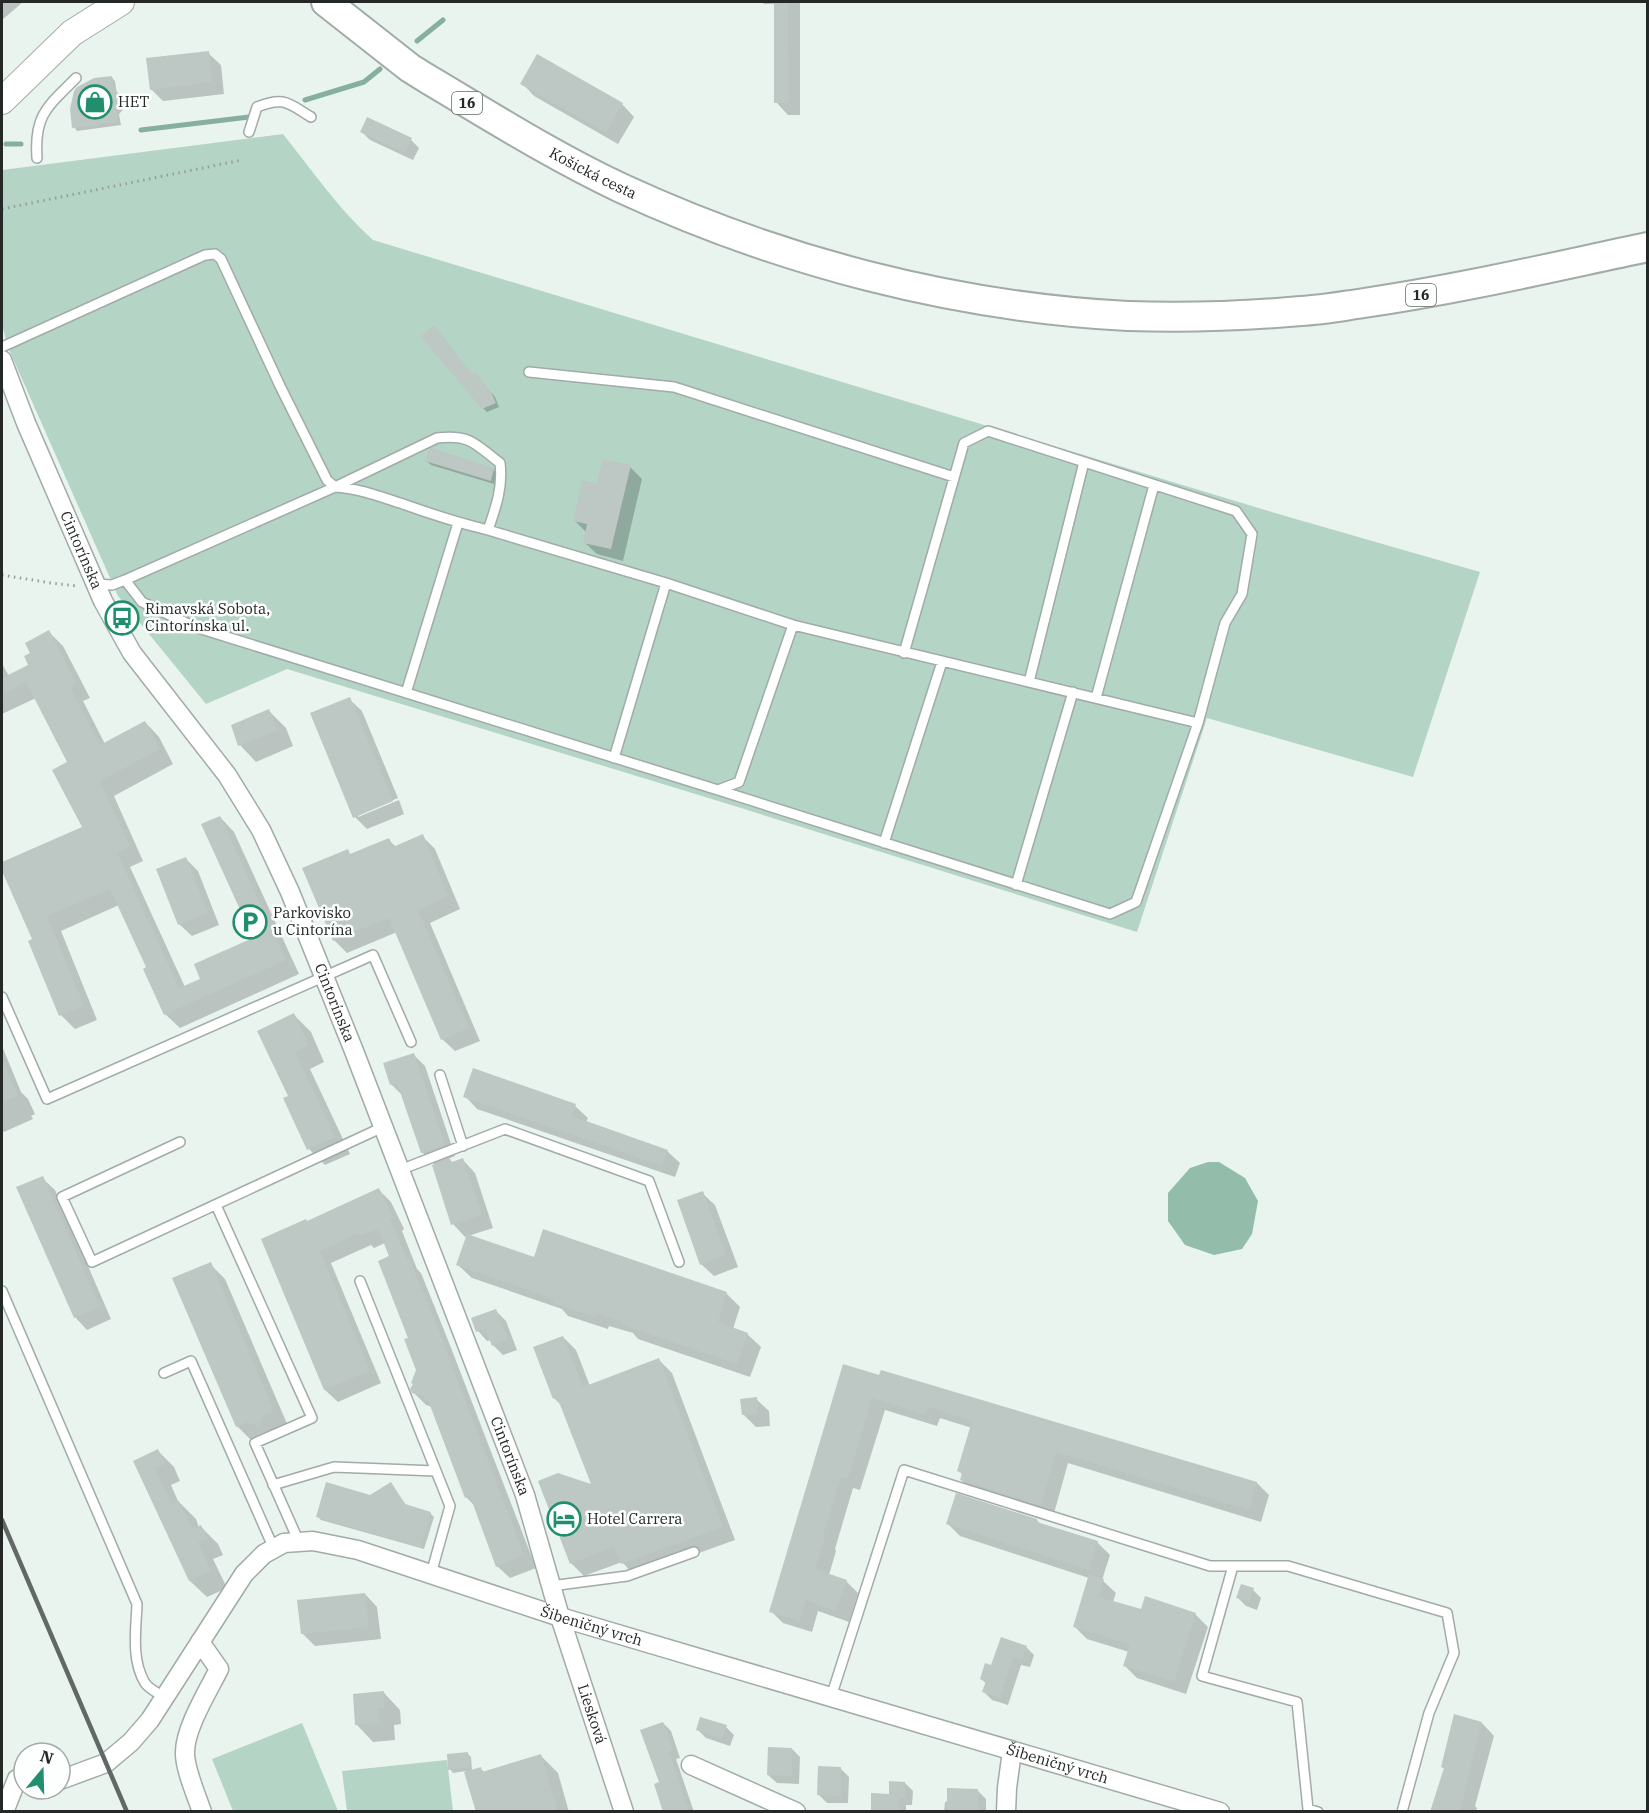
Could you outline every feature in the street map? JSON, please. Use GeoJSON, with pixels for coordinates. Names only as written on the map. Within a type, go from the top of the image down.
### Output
{"type":"FeatureCollection","features":[{"type":"Feature","properties":{"kind":"main road","name":"Košická cesta"},"geometry":{"type":"LineString","coordinates":[[326,2],[410,68],[506,127],[587,171],[718,230],[794,255],[950,294],[1005,304],[1127,316],[1191,317],[1304,311],[1431,293],[1647,247]]}},
{"type":"Feature","properties":{"kind":"street"},"geometry":{"type":"LineString","coordinates":[[72,33],[89,2]]}},
{"type":"Feature","properties":{"kind":"street"},"geometry":{"type":"LineString","coordinates":[[2,101],[72,33],[121,2]]}},
{"type":"Feature","properties":{"kind":"street","name":"Cintorínska"},"geometry":{"type":"LineString","coordinates":[[2,360],[88,585],[132,654],[227,775],[261,831],[290,892],[525,1495],[560,1617]]}},
{"type":"Feature","properties":{"kind":"street","name":"Šibeničný vrch"},"geometry":{"type":"LineString","coordinates":[[72,1775],[106,1762],[131,1742],[150,1720],[244,1574],[264,1554],[284,1543],[313,1541],[358,1550],[560,1617],[1220,1812]]}},
{"type":"Feature","properties":{"kind":"street","name":"Liesková"},"geometry":{"type":"LineString","coordinates":[[560,1617],[624,1812]]}},
{"type":"Feature","properties":{"kind":"street"},"geometry":{"type":"LineString","coordinates":[[200,1642],[219,1669],[188,1733],[184,1753],[202,1812]]}},
{"type":"Feature","properties":{"kind":"street"},"geometry":{"type":"LineString","coordinates":[[1006,1812],[1012,1751]]}},
{"type":"Feature","properties":{"kind":"street"},"geometry":{"type":"LineString","coordinates":[[691,1765],[796,1812]]}},
{"type":"Feature","properties":{"kind":"street"},"geometry":{"type":"LineString","coordinates":[[4,1812],[12,1784]]}},
{"type":"Feature","properties":{"kind":"lane"},"geometry":{"type":"LineString","coordinates":[[37,158],[38,125],[53,101],[76,78]]}},
{"type":"Feature","properties":{"kind":"lane"},"geometry":{"type":"LineString","coordinates":[[249,132],[257,107],[271,102],[284,101],[311,117]]}},
{"type":"Feature","properties":{"kind":"lane"},"geometry":{"type":"LineString","coordinates":[[2,347],[205,255],[215,254],[221,259],[327,480],[335,487],[366,492],[458,523],[666,583],[793,625],[1198,723]]}},
{"type":"Feature","properties":{"kind":"lane"},"geometry":{"type":"LineString","coordinates":[[529,372],[674,387],[954,477]]}},
{"type":"Feature","properties":{"kind":"lane"},"geometry":{"type":"LineString","coordinates":[[125,580],[142,602],[195,627],[1110,914],[1136,902],[1198,723],[1225,623],[1242,594],[1252,534],[1236,511],[988,431],[964,443],[904,653]]}},
{"type":"Feature","properties":{"kind":"lane"},"geometry":{"type":"LineString","coordinates":[[88,585],[112,585],[125,580],[335,487],[436,438],[455,436],[473,442],[500,463],[502,478],[488,530]]}},
{"type":"Feature","properties":{"kind":"lane"},"geometry":{"type":"LineString","coordinates":[[1029,682],[1084,462]]}},
{"type":"Feature","properties":{"kind":"lane"},"geometry":{"type":"LineString","coordinates":[[1096,698],[1154,485]]}},
{"type":"Feature","properties":{"kind":"lane"},"geometry":{"type":"LineString","coordinates":[[406,693],[458,523]]}},
{"type":"Feature","properties":{"kind":"lane"},"geometry":{"type":"LineString","coordinates":[[614,758],[666,583]]}},
{"type":"Feature","properties":{"kind":"lane"},"geometry":{"type":"LineString","coordinates":[[718,790],[739,782],[793,625]]}},
{"type":"Feature","properties":{"kind":"lane"},"geometry":{"type":"LineString","coordinates":[[884,843],[942,662]]}},
{"type":"Feature","properties":{"kind":"lane"},"geometry":{"type":"LineString","coordinates":[[1016,885],[1073,692]]}},
{"type":"Feature","properties":{"kind":"lane"},"geometry":{"type":"LineString","coordinates":[[2,997],[47,1099],[373,955],[411,1042]]}},
{"type":"Feature","properties":{"kind":"lane"},"geometry":{"type":"LineString","coordinates":[[440,1075],[463,1146]]}},
{"type":"Feature","properties":{"kind":"lane"},"geometry":{"type":"LineString","coordinates":[[180,1142],[62,1197],[92,1262],[383,1127]]}},
{"type":"Feature","properties":{"kind":"lane"},"geometry":{"type":"LineString","coordinates":[[400,1170],[505,1129],[649,1181],[679,1262]]}},
{"type":"Feature","properties":{"kind":"lane"},"geometry":{"type":"LineString","coordinates":[[216,1205],[312,1418],[255,1443],[299,1542]]}},
{"type":"Feature","properties":{"kind":"lane"},"geometry":{"type":"LineString","coordinates":[[360,1281],[450,1506],[431,1574]]}},
{"type":"Feature","properties":{"kind":"lane"},"geometry":{"type":"LineString","coordinates":[[2,1291],[137,1604],[135,1656],[145,1683],[164,1697]]}},
{"type":"Feature","properties":{"kind":"lane"},"geometry":{"type":"LineString","coordinates":[[164,1373],[191,1361],[274,1549]]}},
{"type":"Feature","properties":{"kind":"lane"},"geometry":{"type":"LineString","coordinates":[[273,1485],[333,1467],[436,1471]]}},
{"type":"Feature","properties":{"kind":"lane"},"geometry":{"type":"LineString","coordinates":[[831,1697],[904,1470],[1210,1566],[1288,1566],[1447,1613],[1454,1653],[1429,1713],[1402,1812]]}},
{"type":"Feature","properties":{"kind":"lane"},"geometry":{"type":"LineString","coordinates":[[551,1586],[627,1576],[694,1552]]}},
{"type":"Feature","properties":{"kind":"lane"},"geometry":{"type":"LineString","coordinates":[[1233,1566],[1202,1676],[1297,1702],[1308,1809],[1318,1812]]}},
{"type":"Feature","properties":{"kind":"path"},"geometry":{"type":"LineString","coordinates":[[2,208],[242,160]]}},
{"type":"Feature","properties":{"kind":"path"},"geometry":{"type":"LineString","coordinates":[[2,575],[51,583],[88,585]]}},
{"type":"Feature","properties":{"kind":"green space"},"geometry":{"type":"Polygon","coordinates":[[[283,134],[337,203],[373,240],[1275,513],[1480,572],[1413,777],[1207,718],[1137,932],[287,669],[206,704],[118,596],[7,345],[2,324],[2,170],[283,134]]]}},
{"type":"Feature","properties":{"kind":"green space"},"geometry":{"type":"Polygon","coordinates":[[[1208,1162],[1219,1162],[1245,1178],[1258,1201],[1252,1234],[1242,1249],[1214,1255],[1185,1245],[1168,1221],[1168,1193],[1190,1168],[1208,1162]]]}},
{"type":"Feature","properties":{"kind":"green space"},"geometry":{"type":"Polygon","coordinates":[[[302,1723],[338,1811],[233,1811],[212,1759],[302,1723]]]}},
{"type":"Feature","properties":{"kind":"green space"},"geometry":{"type":"Polygon","coordinates":[[[447,1760],[453,1811],[347,1811],[342,1771],[447,1760]]]}},
{"type":"Feature","properties":{"kind":"building"},"geometry":{"type":"Polygon","coordinates":[[[774,2],[788,2],[789,103],[774,103],[774,2]]]}},
{"type":"Feature","properties":{"kind":"building"},"geometry":{"type":"Polygon","coordinates":[[[209,51],[212,82],[150,90],[146,58],[209,51]]]}},
{"type":"Feature","properties":{"kind":"building"},"geometry":{"type":"Polygon","coordinates":[[[537,54],[623,103],[606,133],[520,84],[537,54]]]}},
{"type":"Feature","properties":{"kind":"building","name":"HET"},"geometry":{"type":"Polygon","coordinates":[[[112,76],[114,90],[126,99],[116,110],[118,122],[72,128],[70,109],[77,87],[94,78],[112,76]]]}},
{"type":"Feature","properties":{"kind":"building"},"geometry":{"type":"Polygon","coordinates":[[[367,117],[412,138],[405,153],[360,132],[367,117]]]}},
{"type":"Feature","properties":{"kind":"building"},"geometry":{"type":"Polygon","coordinates":[[[434,325],[472,374],[475,372],[491,392],[496,403],[482,409],[427,344],[421,336],[434,325]]]}},
{"type":"Feature","properties":{"kind":"building"},"geometry":{"type":"Polygon","coordinates":[[[432,448],[494,468],[491,481],[425,461],[429,449],[432,448]]]}},
{"type":"Feature","properties":{"kind":"building"},"geometry":{"type":"Polygon","coordinates":[[[603,459],[631,465],[611,549],[583,543],[587,524],[573,521],[582,480],[597,484],[603,459]]]}},
{"type":"Feature","properties":{"kind":"building"},"geometry":{"type":"Polygon","coordinates":[[[49,630],[76,683],[70,687],[100,745],[145,721],[160,749],[100,781],[130,847],[117,852],[179,988],[200,979],[194,964],[253,938],[201,824],[220,816],[286,960],[164,1015],[143,969],[146,967],[110,889],[47,916],[84,1006],[59,1016],[28,941],[32,939],[2,871],[2,862],[82,827],[52,770],[67,762],[26,682],[2,694],[2,678],[28,665],[24,656],[30,653],[25,643],[49,630]]]}},
{"type":"Feature","properties":{"kind":"building"},"geometry":{"type":"Polygon","coordinates":[[[350,697],[393,801],[353,818],[310,713],[350,697]]]}},
{"type":"Feature","properties":{"kind":"building"},"geometry":{"type":"Polygon","coordinates":[[[269,709],[278,730],[238,746],[231,725],[269,709]]]}},
{"type":"Feature","properties":{"kind":"building"},"geometry":{"type":"Polygon","coordinates":[[[423,834],[448,896],[418,910],[469,1028],[441,1040],[389,918],[333,941],[302,868],[348,849],[350,854],[389,838],[393,847],[423,834]]]}},
{"type":"Feature","properties":{"kind":"building"},"geometry":{"type":"Polygon","coordinates":[[[186,857],[208,913],[178,925],[156,869],[186,857]]]}},
{"type":"Feature","properties":{"kind":"building"},"geometry":{"type":"Polygon","coordinates":[[[294,1013],[308,1045],[295,1052],[335,1137],[307,1150],[283,1098],[288,1096],[257,1031],[294,1013]]]}},
{"type":"Feature","properties":{"kind":"building"},"geometry":{"type":"Polygon","coordinates":[[[414,1053],[445,1145],[421,1153],[397,1083],[390,1085],[383,1063],[414,1053]]]}},
{"type":"Feature","properties":{"kind":"building"},"geometry":{"type":"Polygon","coordinates":[[[2,1059],[18,1096],[2,1102],[2,1059]]]}},
{"type":"Feature","properties":{"kind":"building"},"geometry":{"type":"Polygon","coordinates":[[[473,1068],[576,1104],[572,1116],[668,1150],[662,1166],[463,1097],[473,1068]]]}},
{"type":"Feature","properties":{"kind":"building"},"geometry":{"type":"Polygon","coordinates":[[[449,1158],[452,1162],[463,1158],[482,1215],[451,1225],[432,1165],[449,1158]]]}},
{"type":"Feature","properties":{"kind":"building"},"geometry":{"type":"Polygon","coordinates":[[[43,1176],[100,1307],[74,1318],[16,1187],[43,1176]]]}},
{"type":"Feature","properties":{"kind":"building"},"geometry":{"type":"Polygon","coordinates":[[[379,1188],[393,1217],[390,1218],[407,1260],[409,1259],[437,1326],[524,1555],[496,1567],[470,1496],[465,1498],[428,1400],[425,1401],[424,1397],[412,1393],[410,1389],[416,1370],[404,1339],[408,1338],[378,1261],[389,1256],[378,1229],[360,1236],[358,1233],[320,1251],[370,1371],[324,1390],[261,1239],[379,1188]]]}},
{"type":"Feature","properties":{"kind":"building"},"geometry":{"type":"Polygon","coordinates":[[[703,1191],[726,1255],[700,1265],[677,1200],[703,1191]]]}},
{"type":"Feature","properties":{"kind":"building"},"geometry":{"type":"Polygon","coordinates":[[[543,1229],[727,1292],[718,1322],[748,1333],[737,1364],[622,1325],[623,1322],[596,1313],[595,1317],[553,1303],[554,1299],[456,1265],[467,1234],[534,1257],[543,1229]]]}},
{"type":"Feature","properties":{"kind":"building"},"geometry":{"type":"Polygon","coordinates":[[[211,1262],[274,1411],[263,1415],[259,1427],[247,1422],[236,1427],[172,1278],[211,1262]]]}},
{"type":"Feature","properties":{"kind":"building"},"geometry":{"type":"Polygon","coordinates":[[[496,1309],[508,1340],[492,1346],[485,1329],[476,1332],[471,1318],[496,1309]]]}},
{"type":"Feature","properties":{"kind":"building"},"geometry":{"type":"Polygon","coordinates":[[[563,1336],[583,1387],[659,1358],[723,1527],[621,1564],[614,1547],[570,1564],[538,1481],[558,1473],[591,1484],[557,1397],[553,1399],[533,1347],[563,1336]]]}},
{"type":"Feature","properties":{"kind":"building"},"geometry":{"type":"Polygon","coordinates":[[[843,1364],[879,1375],[881,1370],[1257,1482],[1249,1510],[1056,1452],[1041,1506],[960,1480],[962,1473],[957,1471],[972,1421],[928,1407],[925,1415],[872,1398],[848,1479],[841,1477],[815,1569],[847,1580],[836,1611],[806,1600],[800,1621],[769,1612],[843,1364]]]}},
{"type":"Feature","properties":{"kind":"building"},"geometry":{"type":"Polygon","coordinates":[[[757,1397],[758,1414],[742,1415],[740,1399],[757,1397]]]}},
{"type":"Feature","properties":{"kind":"building"},"geometry":{"type":"Polygon","coordinates":[[[158,1449],[165,1464],[155,1468],[171,1504],[179,1501],[192,1529],[201,1525],[208,1539],[198,1542],[211,1571],[189,1581],[133,1461],[158,1449]]]}},
{"type":"Feature","properties":{"kind":"building"},"geometry":{"type":"Polygon","coordinates":[[[326,1482],[370,1495],[391,1482],[405,1504],[431,1512],[421,1547],[316,1517],[326,1482]]]}},
{"type":"Feature","properties":{"kind":"building"},"geometry":{"type":"Polygon","coordinates":[[[956,1493],[1098,1541],[1089,1570],[946,1524],[956,1493]]]}},
{"type":"Feature","properties":{"kind":"building"},"geometry":{"type":"Polygon","coordinates":[[[1089,1574],[1104,1579],[1099,1597],[1141,1609],[1145,1596],[1196,1613],[1174,1682],[1123,1666],[1130,1644],[1073,1627],[1089,1574]]]}},
{"type":"Feature","properties":{"kind":"building"},"geometry":{"type":"Polygon","coordinates":[[[1241,1584],[1254,1588],[1249,1602],[1236,1598],[1241,1584]]]}},
{"type":"Feature","properties":{"kind":"building"},"geometry":{"type":"Polygon","coordinates":[[[365,1593],[369,1627],[301,1634],[297,1600],[365,1593]]]}},
{"type":"Feature","properties":{"kind":"building"},"geometry":{"type":"Polygon","coordinates":[[[1001,1637],[1027,1646],[1022,1660],[1013,1657],[1000,1698],[982,1692],[986,1681],[980,1679],[985,1663],[991,1665],[1001,1637]]]}},
{"type":"Feature","properties":{"kind":"building"},"geometry":{"type":"Polygon","coordinates":[[[384,1691],[385,1708],[378,1708],[379,1723],[355,1725],[353,1694],[384,1691]]]}},
{"type":"Feature","properties":{"kind":"building"},"geometry":{"type":"Polygon","coordinates":[[[1454,1714],[1482,1722],[1465,1794],[1460,1812],[1430,1812],[1444,1768],[1441,1767],[1454,1714]]]}},
{"type":"Feature","properties":{"kind":"building"},"geometry":{"type":"Polygon","coordinates":[[[700,1717],[727,1725],[722,1739],[696,1730],[700,1717]]]}},
{"type":"Feature","properties":{"kind":"building"},"geometry":{"type":"Polygon","coordinates":[[[663,1722],[673,1749],[669,1751],[689,1812],[663,1812],[654,1784],[659,1782],[640,1730],[663,1722]]]}},
{"type":"Feature","properties":{"kind":"building"},"geometry":{"type":"Polygon","coordinates":[[[768,1747],[792,1748],[792,1776],[767,1775],[768,1747]]]}},
{"type":"Feature","properties":{"kind":"building"},"geometry":{"type":"Polygon","coordinates":[[[468,1752],[470,1767],[448,1770],[447,1754],[468,1752]]]}},
{"type":"Feature","properties":{"kind":"building"},"geometry":{"type":"Polygon","coordinates":[[[541,1754],[558,1812],[476,1812],[464,1772],[481,1767],[482,1772],[541,1754]]]}},
{"type":"Feature","properties":{"kind":"building"},"geometry":{"type":"Polygon","coordinates":[[[818,1766],[841,1767],[841,1796],[817,1795],[818,1766]]]}},
{"type":"Feature","properties":{"kind":"building"},"geometry":{"type":"Polygon","coordinates":[[[889,1781],[905,1782],[905,1798],[899,1798],[898,1812],[871,1812],[871,1793],[889,1794],[889,1781]]]}},
{"type":"Feature","properties":{"kind":"building"},"geometry":{"type":"Polygon","coordinates":[[[947,1788],[978,1789],[978,1812],[947,1812],[947,1788]]]}},
{"type":"Feature","properties":{"kind":"waterway"},"geometry":{"type":"LineString","coordinates":[[417,41],[443,20]]}},
{"type":"Feature","properties":{"kind":"waterway"},"geometry":{"type":"LineString","coordinates":[[305,100],[364,82],[380,69]]}},
{"type":"Feature","properties":{"kind":"waterway"},"geometry":{"type":"LineString","coordinates":[[141,130],[249,117]]}},
{"type":"Feature","properties":{"kind":"waterway"},"geometry":{"type":"LineString","coordinates":[[6,144],[21,144]]}},
{"type":"Feature","properties":{"kind":"railway"},"geometry":{"type":"LineString","coordinates":[[2,1520],[127,1812]]}},
{"type":"Feature","properties":{"kind":"place","name":"HET"},"geometry":{"type":"Point","coordinates":[95,102]}},
{"type":"Feature","properties":{"kind":"place","name":"Rimavská Sobota, Cintorínska ul."},"geometry":{"type":"Point","coordinates":[122,618]}},
{"type":"Feature","properties":{"kind":"place","name":"Parkovisko u Cintorína"},"geometry":{"type":"Point","coordinates":[250,922]}},
{"type":"Feature","properties":{"kind":"place","name":"Hotel Carrera"},"geometry":{"type":"Point","coordinates":[564,1519]}}]}
